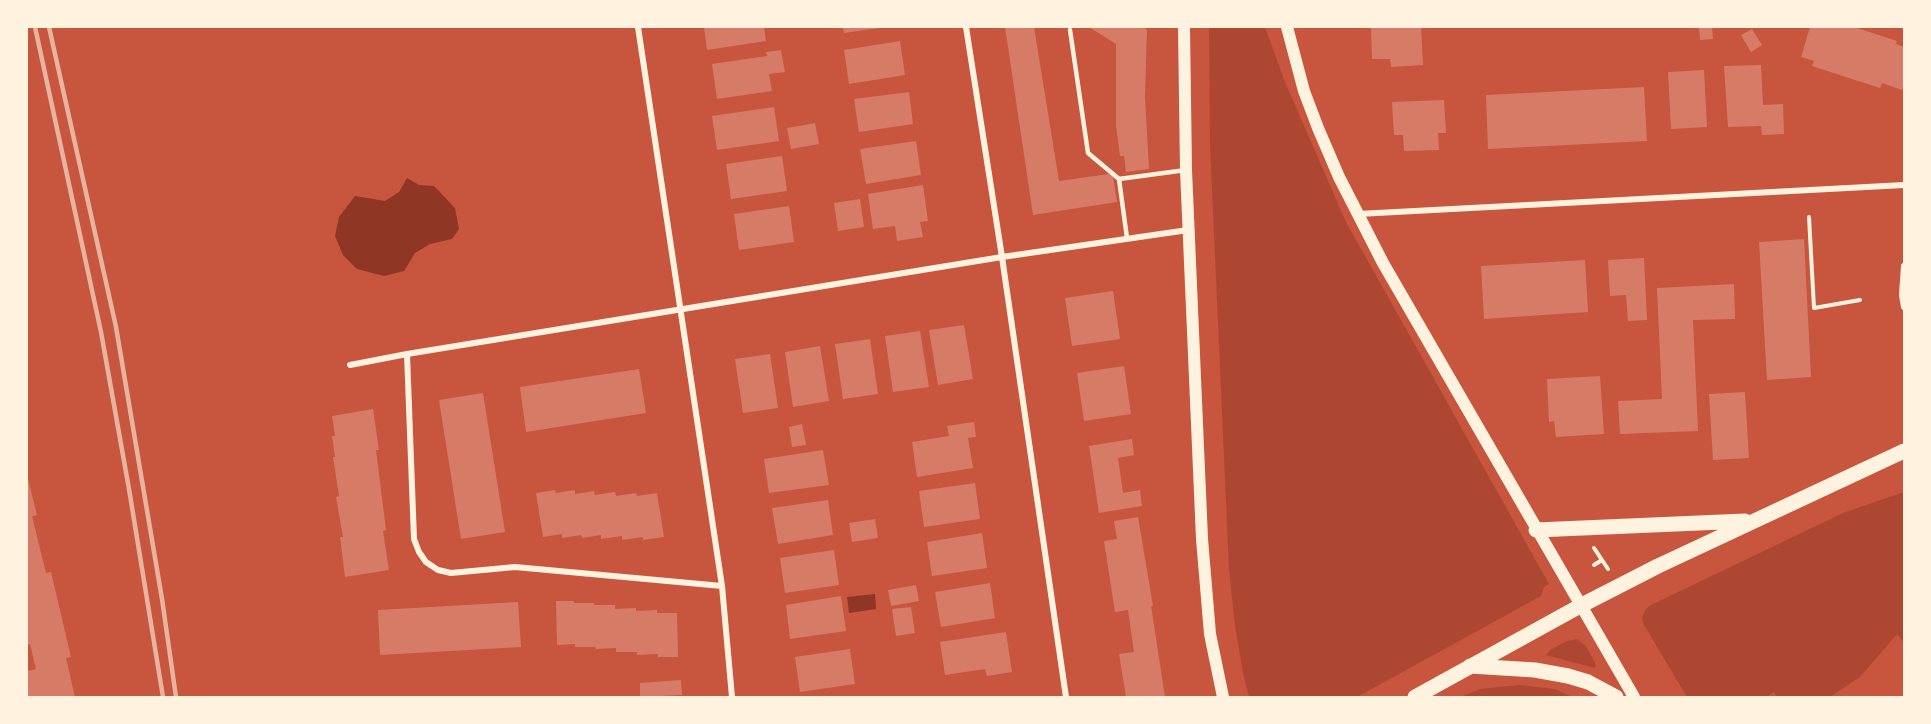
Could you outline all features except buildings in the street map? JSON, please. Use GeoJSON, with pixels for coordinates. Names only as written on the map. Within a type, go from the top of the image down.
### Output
{"type":"FeatureCollection","features":[{"type":"Feature","properties":{"kind":"main road"},"geometry":{"type":"LineString","coordinates":[[1184,27],[1188,230],[1206,587],[1210,634],[1223,697]]}},
{"type":"Feature","properties":{"kind":"main road"},"geometry":{"type":"LineString","coordinates":[[1287,27],[1304,91],[1339,177],[1383,263],[1634,697]]}},
{"type":"Feature","properties":{"kind":"main road"},"geometry":{"type":"LineString","coordinates":[[1415,697],[1580,606],[1904,451]]}},
{"type":"Feature","properties":{"kind":"main road"},"geometry":{"type":"LineString","coordinates":[[1536,530],[1754,521]]}},
{"type":"Feature","properties":{"kind":"main road"},"geometry":{"type":"LineString","coordinates":[[1470,666],[1535,670],[1568,675],[1588,682],[1616,697]]}},
{"type":"Feature","properties":{"kind":"street"},"geometry":{"type":"LineString","coordinates":[[638,27],[722,586],[732,697]]}},
{"type":"Feature","properties":{"kind":"street"},"geometry":{"type":"LineString","coordinates":[[966,27],[1066,697]]}},
{"type":"Feature","properties":{"kind":"street"},"geometry":{"type":"LineString","coordinates":[[1358,214],[1904,185]]}},
{"type":"Feature","properties":{"kind":"street"},"geometry":{"type":"LineString","coordinates":[[350,366],[407,354],[1002,257],[1188,230]]}},
{"type":"Feature","properties":{"kind":"street"},"geometry":{"type":"LineString","coordinates":[[1904,266],[1902,295],[1904,308]]}},
{"type":"Feature","properties":{"kind":"street"},"geometry":{"type":"LineString","coordinates":[[407,354],[414,539],[426,562],[438,570],[451,573],[515,567],[722,586]]}},
{"type":"Feature","properties":{"kind":"lane"},"geometry":{"type":"LineString","coordinates":[[1070,30],[1088,153],[1119,179],[1127,238]]}},
{"type":"Feature","properties":{"kind":"lane"},"geometry":{"type":"LineString","coordinates":[[1119,179],[1186,170]]}},
{"type":"Feature","properties":{"kind":"path"},"geometry":{"type":"LineString","coordinates":[[1809,217],[1814,308],[1860,300]]}},
{"type":"Feature","properties":{"kind":"path"},"geometry":{"type":"LineString","coordinates":[[1592,545],[1610,571]]}},
{"type":"Feature","properties":{"kind":"path"},"geometry":{"type":"LineString","coordinates":[[1594,565],[1602,560]]}},
{"type":"Feature","properties":{"kind":"shaded area"},"geometry":{"type":"Polygon","coordinates":[[[1209,27],[1265,27],[1285,82],[1346,222],[1549,584],[1544,587],[1541,596],[1357,697],[1249,697],[1243,673],[1229,569],[1210,144],[1209,27]]]}},
{"type":"Feature","properties":{"kind":"shaded area"},"geometry":{"type":"Polygon","coordinates":[[[407,178],[419,185],[434,186],[455,208],[459,229],[452,239],[430,244],[415,253],[404,271],[384,276],[357,269],[343,255],[335,236],[339,217],[355,196],[385,201],[399,192],[407,178]]]}},
{"type":"Feature","properties":{"kind":"shaded area"},"geometry":{"type":"Polygon","coordinates":[[[1904,492],[1904,643],[1897,634],[1860,677],[1830,697],[1777,697],[1774,692],[1766,697],[1687,697],[1644,625],[1642,619],[1645,610],[1651,605],[1843,513],[1904,492]]]}},
{"type":"Feature","properties":{"kind":"shaded area"},"geometry":{"type":"Polygon","coordinates":[[[875,594],[876,609],[849,613],[847,597],[875,594]]]}},
{"type":"Feature","properties":{"kind":"shaded area"},"geometry":{"type":"Polygon","coordinates":[[[1577,639],[1586,646],[1596,665],[1595,668],[1546,655],[1550,650],[1567,641],[1577,639]]]}},
{"type":"Feature","properties":{"kind":"shaded area"},"geometry":{"type":"Polygon","coordinates":[[[1519,685],[1555,689],[1572,697],[1461,697],[1480,689],[1519,685]]]}},
{"type":"Feature","properties":{"kind":"railway"},"geometry":{"type":"LineString","coordinates":[[35,27],[101,332],[163,697]]}},
{"type":"Feature","properties":{"kind":"railway"},"geometry":{"type":"LineString","coordinates":[[49,27],[116,327],[162,599],[176,697]]}}]}
